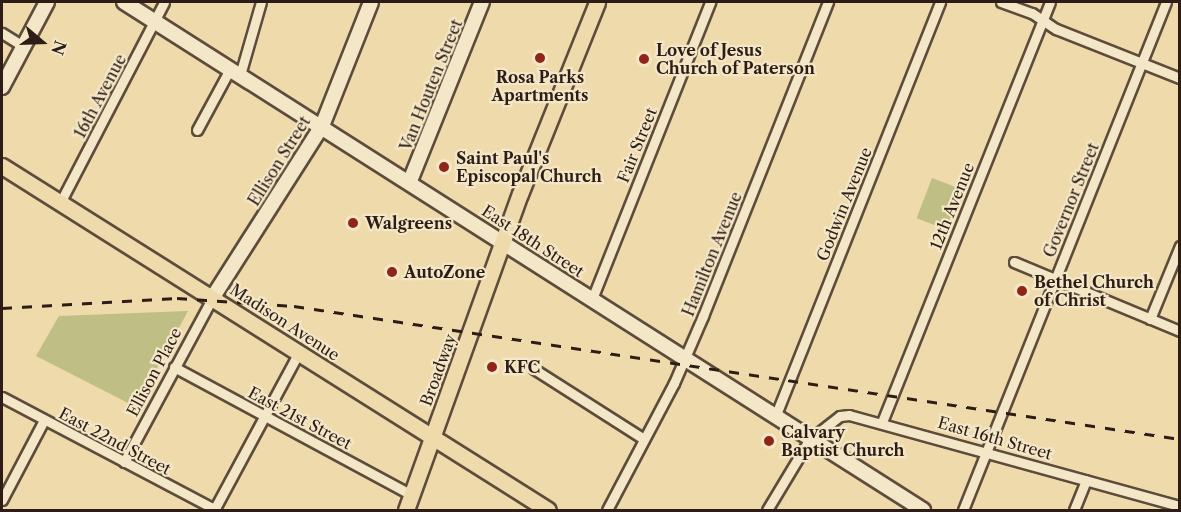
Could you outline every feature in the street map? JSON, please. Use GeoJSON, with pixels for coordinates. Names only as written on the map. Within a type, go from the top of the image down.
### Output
{"type":"FeatureCollection","features":[{"type":"Feature","properties":{"kind":"main road","name":"Broadway"},"geometry":{"type":"LineString","coordinates":[[406,510],[504,241],[597,2]]}},
{"type":"Feature","properties":{"kind":"main road","name":"Madison Avenue"},"geometry":{"type":"LineString","coordinates":[[2,166],[548,510]]}},
{"type":"Feature","properties":{"kind":"street"},"geometry":{"type":"LineString","coordinates":[[2,87],[47,2]]}},
{"type":"Feature","properties":{"kind":"street","name":"East 18th Street"},"geometry":{"type":"LineString","coordinates":[[124,2],[504,241],[808,440],[923,510]]}},
{"type":"Feature","properties":{"kind":"street","name":"16th Avenue"},"geometry":{"type":"LineString","coordinates":[[60,203],[156,22],[164,2]]}},
{"type":"Feature","properties":{"kind":"street"},"geometry":{"type":"LineString","coordinates":[[197,130],[235,72],[261,2]]}},
{"type":"Feature","properties":{"kind":"street","name":"Ellison Street"},"geometry":{"type":"LineString","coordinates":[[213,297],[322,126],[371,2]]}},
{"type":"Feature","properties":{"kind":"street","name":"Van Houten Street"},"geometry":{"type":"LineString","coordinates":[[410,181],[482,2]]}},
{"type":"Feature","properties":{"kind":"street","name":"Fair Street"},"geometry":{"type":"LineString","coordinates":[[592,299],[710,2]]}},
{"type":"Feature","properties":{"kind":"street","name":"Hamilton Avenue"},"geometry":{"type":"LineString","coordinates":[[607,510],[684,359],[828,2]]}},
{"type":"Feature","properties":{"kind":"street","name":"Godwin Avenue"},"geometry":{"type":"LineString","coordinates":[[775,417],[940,2]]}},
{"type":"Feature","properties":{"kind":"street"},"geometry":{"type":"LineString","coordinates":[[1001,2],[1043,20],[1056,29],[1179,78]]}},
{"type":"Feature","properties":{"kind":"street","name":"12th Avenue"},"geometry":{"type":"LineString","coordinates":[[882,422],[1050,2]]}},
{"type":"Feature","properties":{"kind":"street","name":"Governor Street"},"geometry":{"type":"LineString","coordinates":[[963,510],[1166,2]]}},
{"type":"Feature","properties":{"kind":"street"},"geometry":{"type":"LineString","coordinates":[[2,33],[23,46]]}},
{"type":"Feature","properties":{"kind":"street"},"geometry":{"type":"LineString","coordinates":[[1150,319],[1179,246]]}},
{"type":"Feature","properties":{"kind":"street"},"geometry":{"type":"LineString","coordinates":[[1014,262],[1179,331]]}},
{"type":"Feature","properties":{"kind":"street","name":"Ellison Place"},"geometry":{"type":"LineString","coordinates":[[124,462],[213,297]]}},
{"type":"Feature","properties":{"kind":"street"},"geometry":{"type":"LineString","coordinates":[[215,510],[298,352]]}},
{"type":"Feature","properties":{"kind":"street","name":"East 21st Street"},"geometry":{"type":"LineString","coordinates":[[174,367],[412,495]]}},
{"type":"Feature","properties":{"kind":"street"},"geometry":{"type":"LineString","coordinates":[[534,369],[645,439]]}},
{"type":"Feature","properties":{"kind":"street","name":"East 22nd Street"},"geometry":{"type":"LineString","coordinates":[[2,397],[215,510]]}},
{"type":"Feature","properties":{"kind":"street","name":"East 16th Street"},"geometry":{"type":"LineString","coordinates":[[808,440],[840,416],[882,422],[1177,508]]}},
{"type":"Feature","properties":{"kind":"street"},"geometry":{"type":"LineString","coordinates":[[2,500],[44,420]]}},
{"type":"Feature","properties":{"kind":"street"},"geometry":{"type":"LineString","coordinates":[[767,510],[808,440]]}},
{"type":"Feature","properties":{"kind":"street"},"geometry":{"type":"LineString","coordinates":[[1074,510],[1086,480]]}},
{"type":"Feature","properties":{"kind":"green space"},"geometry":{"type":"Polygon","coordinates":[[[932,178],[963,190],[947,230],[917,218],[932,178]]]}},
{"type":"Feature","properties":{"kind":"green space"},"geometry":{"type":"Polygon","coordinates":[[[188,311],[136,407],[36,356],[59,316],[188,311]]]}},
{"type":"Feature","properties":{"kind":"railway"},"geometry":{"type":"LineString","coordinates":[[2,308],[177,298],[294,306],[1180,439]]}},
{"type":"Feature","properties":{"kind":"place","name":"Rosa Parks Apartments"},"geometry":{"type":"Point","coordinates":[540,58]}},
{"type":"Feature","properties":{"kind":"place","name":"Love of Jesus Church of Paterson"},"geometry":{"type":"Point","coordinates":[644,59]}},
{"type":"Feature","properties":{"kind":"place","name":"Saint Paul's Episcopal Church"},"geometry":{"type":"Point","coordinates":[444,167]}},
{"type":"Feature","properties":{"kind":"place","name":"Walgreens"},"geometry":{"type":"Point","coordinates":[353,223]}},
{"type":"Feature","properties":{"kind":"place","name":"AutoZone"},"geometry":{"type":"Point","coordinates":[392,272]}},
{"type":"Feature","properties":{"kind":"place","name":"Bethel Church of Christ"},"geometry":{"type":"Point","coordinates":[1022,291]}},
{"type":"Feature","properties":{"kind":"place","name":"KFC"},"geometry":{"type":"Point","coordinates":[492,367]}},
{"type":"Feature","properties":{"kind":"place","name":"Calvary Baptist Church"},"geometry":{"type":"Point","coordinates":[769,441]}}]}
